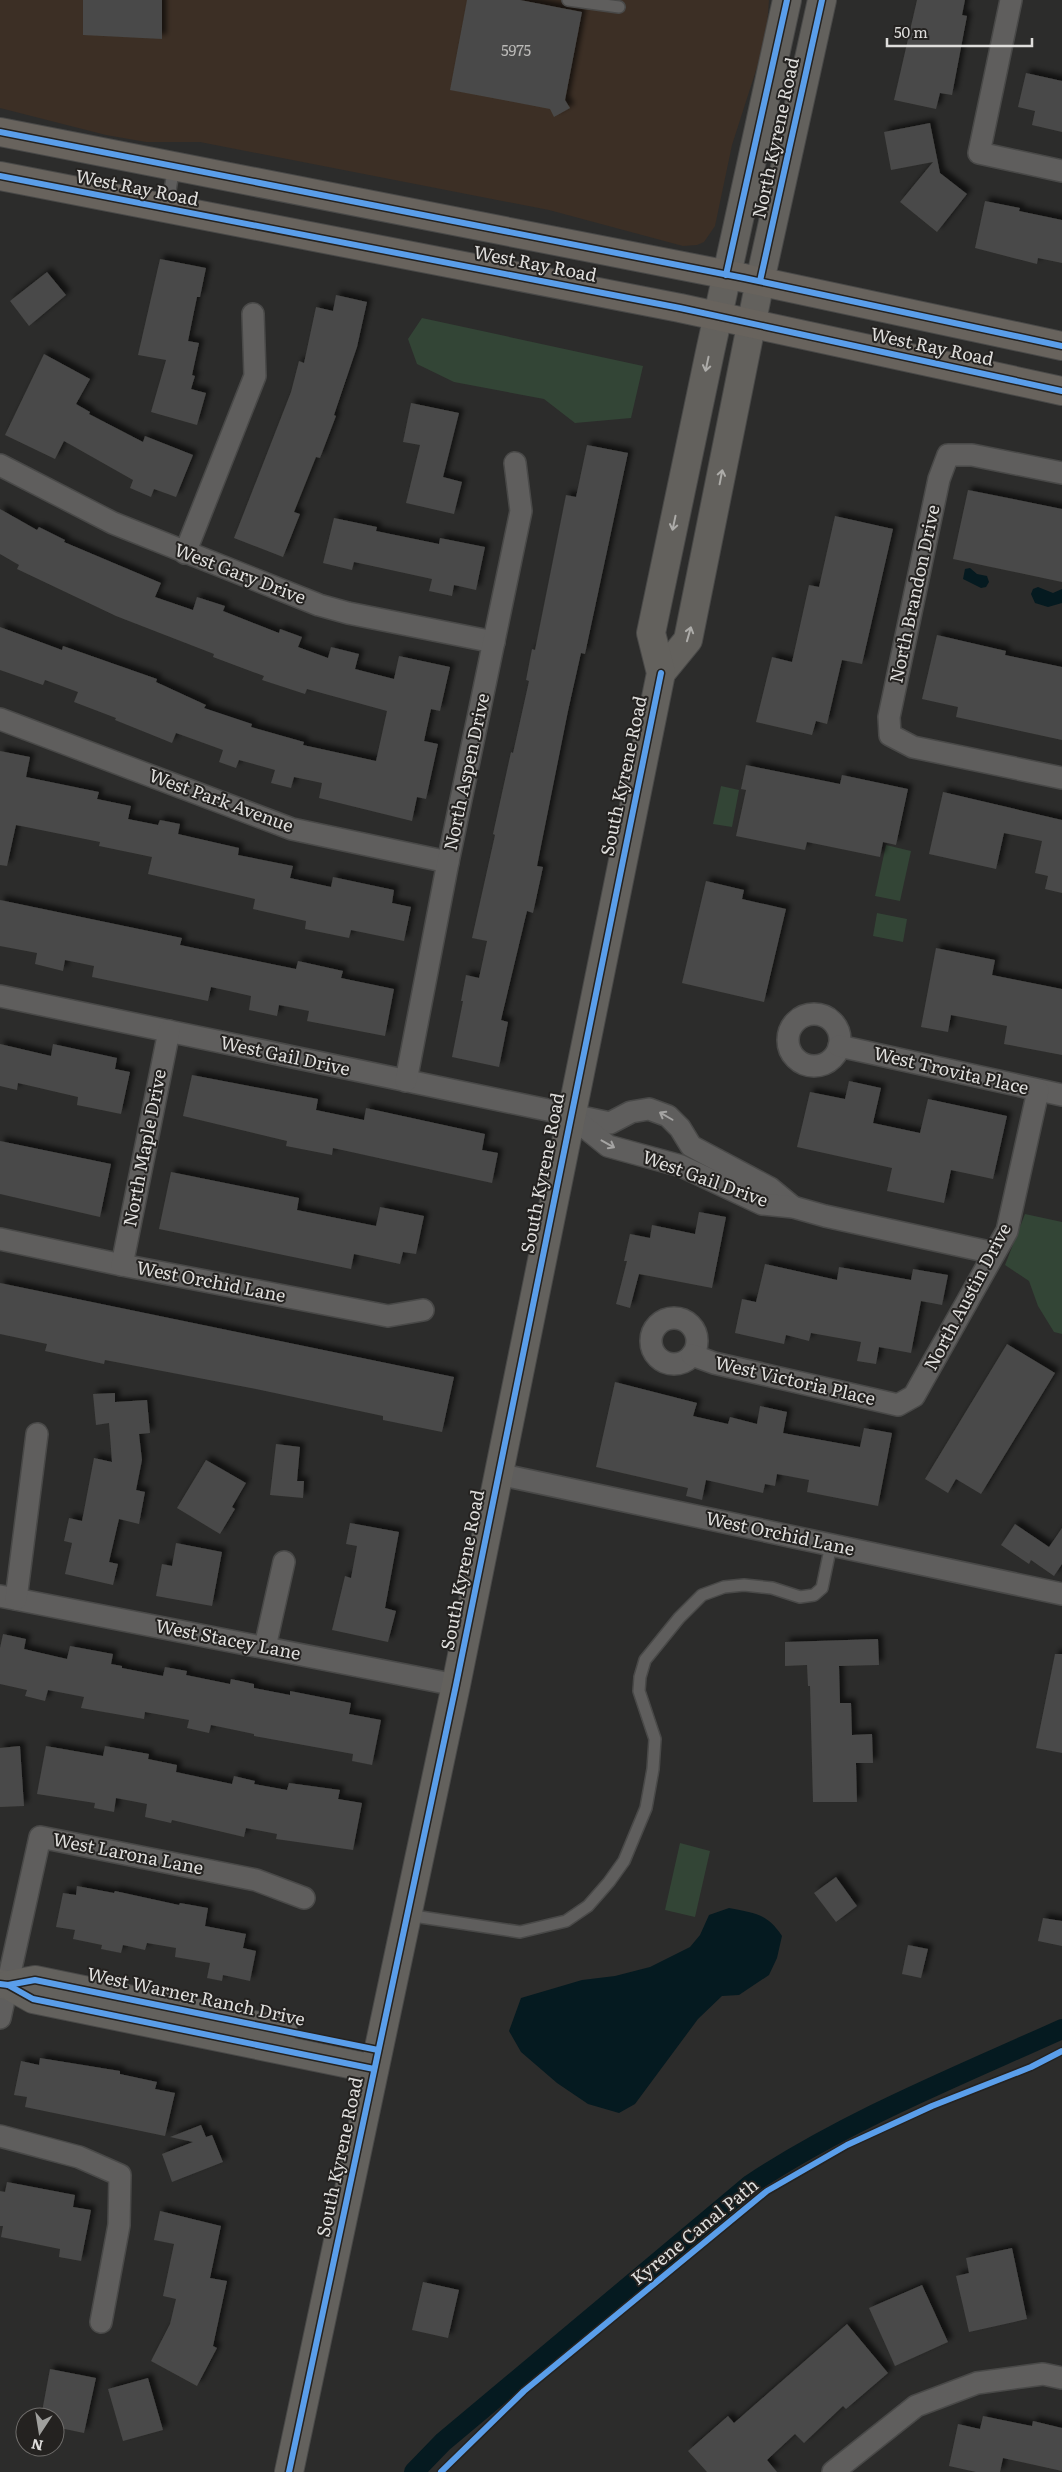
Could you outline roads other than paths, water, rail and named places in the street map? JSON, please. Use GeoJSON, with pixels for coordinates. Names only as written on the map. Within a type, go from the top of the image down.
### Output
{"type":"FeatureCollection","features":[{"type":"Feature","properties":{"kind":"main road","name":"North Kyrene Road"},"geometry":{"type":"LineString","coordinates":[[726,275],[787,0]]}},
{"type":"Feature","properties":{"kind":"main road","name":"North Kyrene Road"},"geometry":{"type":"LineString","coordinates":[[752,324],[822,0]]}},
{"type":"Feature","properties":{"kind":"main road","name":"West Ray Road"},"geometry":{"type":"LineString","coordinates":[[0,132],[760,281],[1062,346]]}},
{"type":"Feature","properties":{"kind":"main road","name":"West Ray Road"},"geometry":{"type":"LineString","coordinates":[[0,176],[717,316],[1062,391]]}},
{"type":"Feature","properties":{"kind":"main road","name":"South Kyrene Road"},"geometry":{"type":"LineString","coordinates":[[289,2472],[456,1686],[661,672],[652,633],[726,275]]}},
{"type":"Feature","properties":{"kind":"main road","name":"South Kyrene Road"},"geometry":{"type":"LineString","coordinates":[[661,672],[688,640],[752,324]]}},
{"type":"Feature","properties":{"kind":"main road","name":"West Warner Ranch Drive"},"geometry":{"type":"LineString","coordinates":[[4,1985],[33,1999],[174,2018],[376,2059]]}},
{"type":"Feature","properties":{"kind":"street"},"geometry":{"type":"LineString","coordinates":[[1011,0],[979,153],[1062,171]]}},
{"type":"Feature","properties":{"kind":"street"},"geometry":{"type":"LineString","coordinates":[[186,554],[255,376],[253,314]]}},
{"type":"Feature","properties":{"kind":"street","name":"North Brandon Drive"},"geometry":{"type":"LineString","coordinates":[[1062,473],[972,455],[948,454],[939,479],[889,716],[890,735],[913,747],[1062,778]]}},
{"type":"Feature","properties":{"kind":"street","name":"North Aspen Drive"},"geometry":{"type":"LineString","coordinates":[[406,1081],[448,862],[521,511],[515,463]]}},
{"type":"Feature","properties":{"kind":"street","name":"West Gary Drive"},"geometry":{"type":"LineString","coordinates":[[0,465],[113,523],[186,554],[319,605],[348,613],[494,642]]}},
{"type":"Feature","properties":{"kind":"street","name":"West Park Avenue"},"geometry":{"type":"LineString","coordinates":[[0,718],[292,829],[448,862]]}},
{"type":"Feature","properties":{"kind":"street","name":"West Gail Drive"},"geometry":{"type":"LineString","coordinates":[[0,996],[610,1123],[631,1112],[649,1109],[668,1116],[680,1128],[691,1146],[765,1184],[793,1207]]}},
{"type":"Feature","properties":{"kind":"street","name":"North Maple Drive"},"geometry":{"type":"LineString","coordinates":[[122,1265],[169,1031]]}},
{"type":"Feature","properties":{"kind":"street","name":"West Trovita Place"},"geometry":{"type":"LineString","coordinates":[[839,1046],[1062,1095]]}},
{"type":"Feature","properties":{"kind":"street","name":"North Austin Drive"},"geometry":{"type":"LineString","coordinates":[[898,1405],[914,1396],[1007,1231],[1014,1208],[1038,1091]]}},
{"type":"Feature","properties":{"kind":"street","name":"West Gail Drive"},"geometry":{"type":"LineString","coordinates":[[570,1115],[608,1146],[681,1166],[762,1204],[793,1207],[825,1216],[994,1253]]}},
{"type":"Feature","properties":{"kind":"street","name":"West Orchid Lane"},"geometry":{"type":"LineString","coordinates":[[0,1239],[122,1265],[388,1316],[423,1310]]}},
{"type":"Feature","properties":{"kind":"street","name":"West Victoria Place"},"geometry":{"type":"LineString","coordinates":[[692,1355],[714,1363],[898,1405]]}},
{"type":"Feature","properties":{"kind":"street"},"geometry":{"type":"LineString","coordinates":[[8,1598],[37,1434]]}},
{"type":"Feature","properties":{"kind":"street","name":"West Orchid Lane"},"geometry":{"type":"LineString","coordinates":[[498,1474],[1062,1594]]}},
{"type":"Feature","properties":{"kind":"street"},"geometry":{"type":"LineString","coordinates":[[266,1647],[284,1562]]}},
{"type":"Feature","properties":{"kind":"street","name":"West Stacey Lane"},"geometry":{"type":"LineString","coordinates":[[8,1598],[266,1647],[456,1686]]}},
{"type":"Feature","properties":{"kind":"street","name":"West Larona Lane"},"geometry":{"type":"LineString","coordinates":[[4,1985],[40,1837],[256,1880],[304,1898]]}},
{"type":"Feature","properties":{"kind":"street"},"geometry":{"type":"LineString","coordinates":[[0,2018],[4,1985]]}},
{"type":"Feature","properties":{"kind":"street"},"geometry":{"type":"LineString","coordinates":[[0,2136],[79,2157],[120,2175],[119,2225],[101,2322]]}},
{"type":"Feature","properties":{"kind":"street"},"geometry":{"type":"LineString","coordinates":[[833,2472],[916,2406],[977,2383],[1043,2374],[1062,2378]]}},
{"type":"Feature","properties":{"kind":"lane"},"geometry":{"type":"LineString","coordinates":[[568,0],[619,7]]}},
{"type":"Feature","properties":{"kind":"lane"},"geometry":{"type":"LineString","coordinates":[[167,209],[174,166]]}},
{"type":"Feature","properties":{"kind":"lane"},"geometry":{"type":"LineString","coordinates":[[681,1166],[691,1146]]}},
{"type":"Feature","properties":{"kind":"lane"},"geometry":{"type":"LineString","coordinates":[[407,1915],[520,1932],[566,1921],[588,1906],[624,1861],[646,1808],[653,1769],[655,1739],[639,1691],[640,1676],[645,1660],[679,1618],[702,1595],[724,1587],[744,1585],[772,1588],[800,1596],[814,1595],[822,1588],[831,1545]]}},
{"type":"Feature","properties":{"kind":"water"},"geometry":{"type":"Polygon","coordinates":[[[970,568],[977,574],[987,576],[989,582],[986,587],[981,588],[963,579],[965,569],[970,568]]]}},
{"type":"Feature","properties":{"kind":"water"},"geometry":{"type":"Polygon","coordinates":[[[1038,587],[1053,593],[1062,589],[1062,603],[1048,607],[1035,603],[1031,594],[1033,589],[1038,587]]]}},
{"type":"Feature","properties":{"kind":"water"},"geometry":{"type":"Polygon","coordinates":[[[729,1908],[753,1913],[765,1918],[782,1936],[777,1958],[769,1975],[739,1995],[722,1996],[698,2019],[635,2104],[619,2113],[588,2104],[557,2083],[521,2052],[509,2031],[521,1998],[582,1980],[615,1976],[650,1967],[690,1947],[700,1935],[709,1915],[729,1908]]]}},
{"type":"Feature","properties":{"kind":"waterway"},"geometry":{"type":"LineString","coordinates":[[414,2472],[443,2442],[751,2184],[864,2119],[1062,2029]]}}]}
